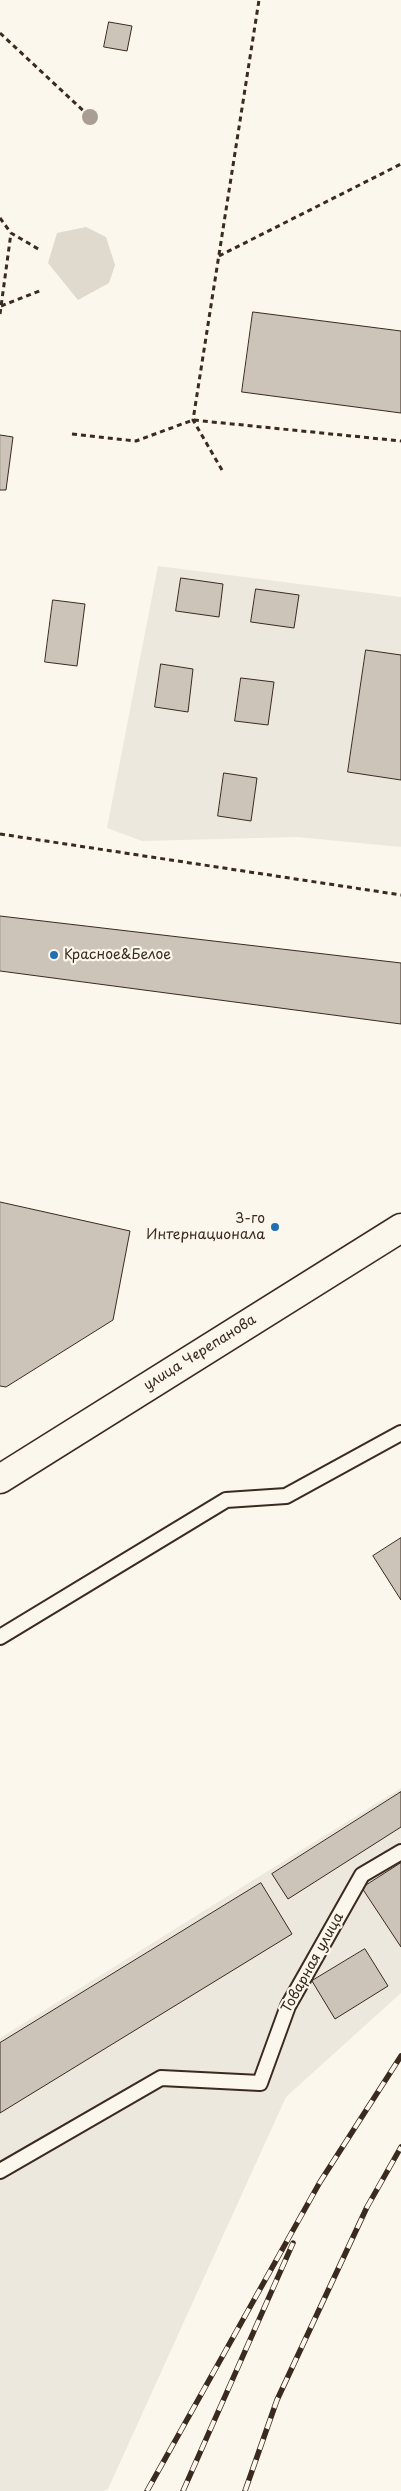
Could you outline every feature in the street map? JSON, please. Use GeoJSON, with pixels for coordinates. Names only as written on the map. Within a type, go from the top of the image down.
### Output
{"type":"FeatureCollection","features":[{"type":"Feature","properties":{"kind":"main road","name":"улица Черепанова"},"geometry":{"type":"LineString","coordinates":[[0,1479],[401,1228]]}},
{"type":"Feature","properties":{"kind":"lane"},"geometry":{"type":"LineString","coordinates":[[0,1637],[226,1500],[286,1496],[401,1433]]}},
{"type":"Feature","properties":{"kind":"lane","name":"Товарная улица"},"geometry":{"type":"LineString","coordinates":[[0,2171],[161,2078],[260,2083],[288,2006],[362,1874],[401,1852]]}},
{"type":"Feature","properties":{"kind":"path"},"geometry":{"type":"LineString","coordinates":[[222,470],[193,420],[259,0]]}},
{"type":"Feature","properties":{"kind":"path"},"geometry":{"type":"LineString","coordinates":[[0,33],[90,117]]}},
{"type":"Feature","properties":{"kind":"path"},"geometry":{"type":"LineString","coordinates":[[219,256],[401,164]]}},
{"type":"Feature","properties":{"kind":"path"},"geometry":{"type":"LineString","coordinates":[[0,218],[11,233],[40,250]]}},
{"type":"Feature","properties":{"kind":"path"},"geometry":{"type":"LineString","coordinates":[[0,314],[11,233]]}},
{"type":"Feature","properties":{"kind":"path"},"geometry":{"type":"LineString","coordinates":[[1,306],[42,290]]}},
{"type":"Feature","properties":{"kind":"path"},"geometry":{"type":"LineString","coordinates":[[72,434],[136,441],[193,420],[401,441]]}},
{"type":"Feature","properties":{"kind":"path"},"geometry":{"type":"LineString","coordinates":[[0,834],[401,896]]}},
{"type":"Feature","properties":{"kind":"shaded area"},"geometry":{"type":"Polygon","coordinates":[[[86,227],[106,237],[115,265],[109,283],[78,300],[48,263],[57,233],[86,227]]]}},
{"type":"Feature","properties":{"kind":"shaded area"},"geometry":{"type":"Polygon","coordinates":[[[158,566],[401,597],[401,847],[297,837],[142,841],[107,828],[158,566]]]}},
{"type":"Feature","properties":{"kind":"shaded area"},"geometry":{"type":"Polygon","coordinates":[[[401,1788],[401,1993],[286,2097],[108,2489],[104,2491],[0,2491],[0,2038],[401,1788]]]}},
{"type":"Feature","properties":{"kind":"building"},"geometry":{"type":"Polygon","coordinates":[[[109,22],[132,26],[127,51],[104,47],[109,22]]]}},
{"type":"Feature","properties":{"kind":"building"},"geometry":{"type":"Polygon","coordinates":[[[253,312],[401,331],[401,413],[242,392],[253,312]]]}},
{"type":"Feature","properties":{"kind":"building"},"geometry":{"type":"Polygon","coordinates":[[[0,435],[13,437],[6,490],[0,490],[0,435]]]}},
{"type":"Feature","properties":{"kind":"building"},"geometry":{"type":"Polygon","coordinates":[[[181,578],[223,584],[219,617],[176,611],[181,578]]]}},
{"type":"Feature","properties":{"kind":"building"},"geometry":{"type":"Polygon","coordinates":[[[256,589],[299,595],[294,628],[251,622],[256,589]]]}},
{"type":"Feature","properties":{"kind":"building"},"geometry":{"type":"Polygon","coordinates":[[[53,600],[85,604],[77,666],[45,662],[53,600]]]}},
{"type":"Feature","properties":{"kind":"building"},"geometry":{"type":"Polygon","coordinates":[[[366,650],[401,655],[401,780],[348,772],[366,650]]]}},
{"type":"Feature","properties":{"kind":"building"},"geometry":{"type":"Polygon","coordinates":[[[161,664],[193,669],[188,712],[155,707],[161,664]]]}},
{"type":"Feature","properties":{"kind":"building"},"geometry":{"type":"Polygon","coordinates":[[[241,678],[274,682],[268,725],[235,721],[241,678]]]}},
{"type":"Feature","properties":{"kind":"building"},"geometry":{"type":"Polygon","coordinates":[[[224,773],[257,778],[251,821],[218,816],[224,773]]]}},
{"type":"Feature","properties":{"kind":"building"},"geometry":{"type":"Polygon","coordinates":[[[0,916],[401,963],[401,1024],[0,971],[0,916]]]}},
{"type":"Feature","properties":{"kind":"building"},"geometry":{"type":"Polygon","coordinates":[[[0,1202],[130,1231],[113,1320],[6,1387],[0,1386],[0,1202]]]}},
{"type":"Feature","properties":{"kind":"building"},"geometry":{"type":"Polygon","coordinates":[[[401,1538],[401,1600],[373,1556],[401,1538]]]}},
{"type":"Feature","properties":{"kind":"building"},"geometry":{"type":"Polygon","coordinates":[[[401,1792],[401,1827],[288,1899],[272,1874],[401,1792]]]}},
{"type":"Feature","properties":{"kind":"building"},"geometry":{"type":"Polygon","coordinates":[[[401,1863],[401,1947],[362,1888],[401,1863]]]}},
{"type":"Feature","properties":{"kind":"building"},"geometry":{"type":"Polygon","coordinates":[[[261,1883],[292,1934],[0,2113],[0,2043],[261,1883]]]}},
{"type":"Feature","properties":{"kind":"building"},"geometry":{"type":"Polygon","coordinates":[[[365,1949],[388,1986],[335,2019],[312,1981],[365,1949]]]}},
{"type":"Feature","properties":{"kind":"railway"},"geometry":{"type":"LineString","coordinates":[[147,2491],[320,2182],[401,2056]]}},
{"type":"Feature","properties":{"kind":"railway"},"geometry":{"type":"LineString","coordinates":[[245,2491],[277,2400],[367,2207],[401,2147]]}},
{"type":"Feature","properties":{"kind":"railway"},"geometry":{"type":"LineString","coordinates":[[183,2491],[293,2243]]}},
{"type":"Feature","properties":{"kind":"place","name":"Красное&Белое"},"geometry":{"type":"Point","coordinates":[54,955]}},
{"type":"Feature","properties":{"kind":"place","name":"3-го Интернационала"},"geometry":{"type":"Point","coordinates":[275,1227]}}]}
